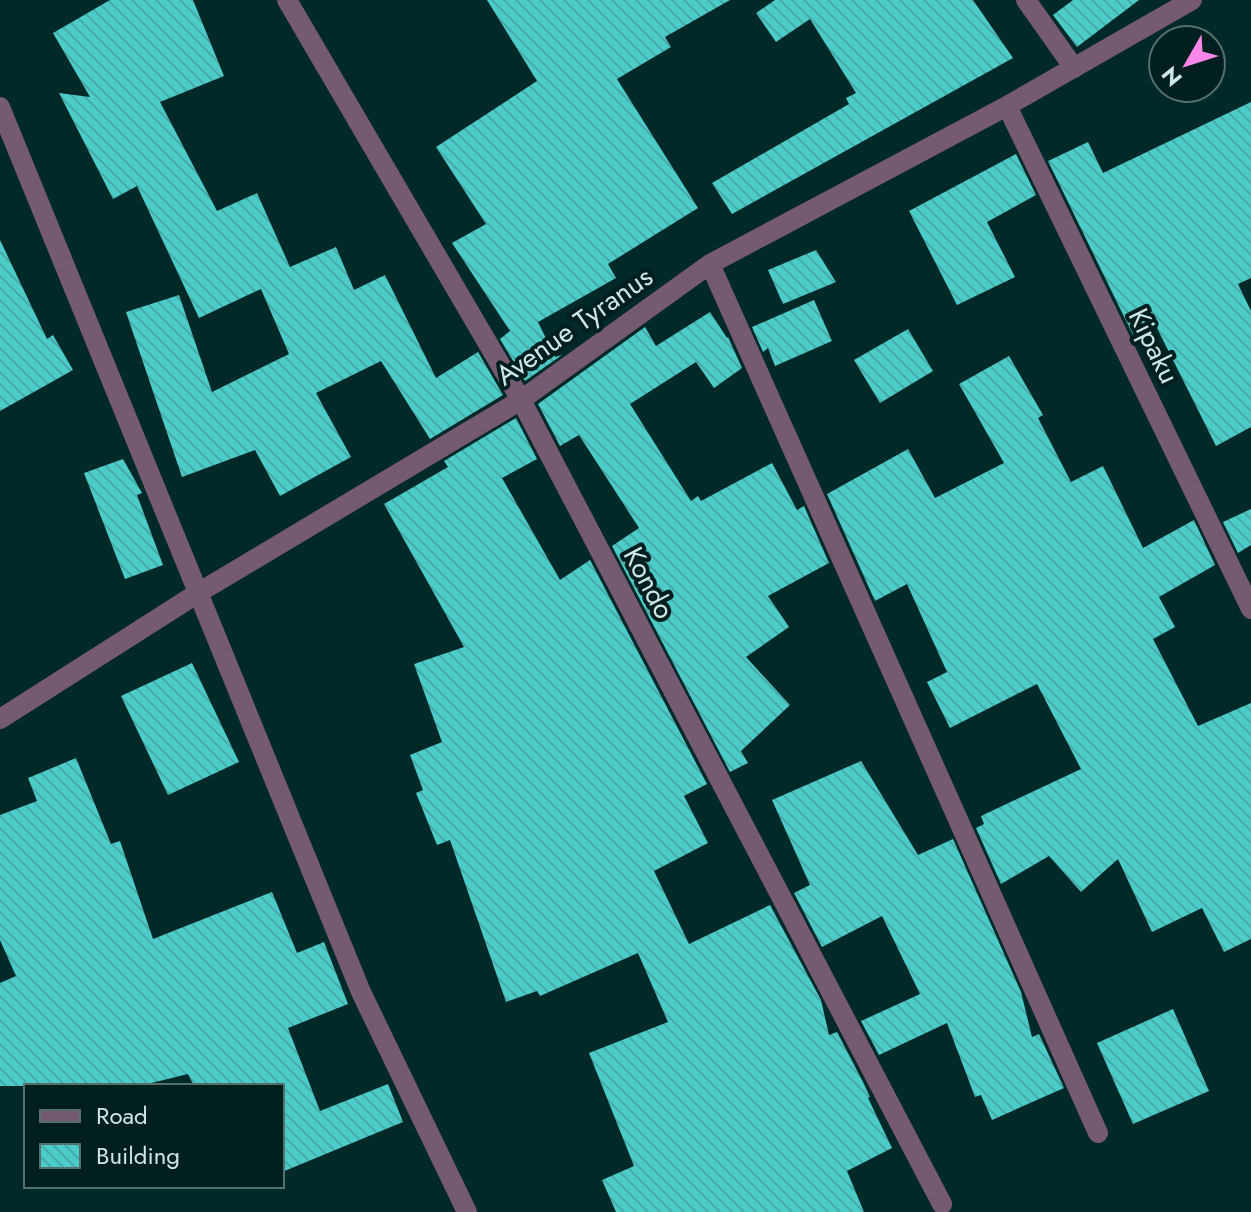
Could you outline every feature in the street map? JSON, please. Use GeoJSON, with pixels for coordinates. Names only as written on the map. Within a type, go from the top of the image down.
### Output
{"type":"FeatureCollection","features":[{"type":"Feature","properties":{"kind":"street","name":"Kondo"},"geometry":{"type":"LineString","coordinates":[[287,0],[521,400],[942,1204]]}},
{"type":"Feature","properties":{"kind":"street"},"geometry":{"type":"LineString","coordinates":[[1026,0],[1074,68]]}},
{"type":"Feature","properties":{"kind":"street","name":"Avenue Tyranus"},"geometry":{"type":"LineString","coordinates":[[0,719],[198,593],[521,400],[710,264],[1007,106],[1192,0]]}},
{"type":"Feature","properties":{"kind":"street","name":"Kipaku"},"geometry":{"type":"LineString","coordinates":[[1007,106],[1251,609]]}},
{"type":"Feature","properties":{"kind":"street"},"geometry":{"type":"LineString","coordinates":[[0,107],[361,992],[467,1212]]}},
{"type":"Feature","properties":{"kind":"street"},"geometry":{"type":"LineString","coordinates":[[710,264],[1098,1133]]}},
{"type":"Feature","properties":{"kind":"building"},"geometry":{"type":"Polygon","coordinates":[[[110,0],[193,0],[224,76],[160,102],[217,211],[257,193],[290,267],[336,247],[354,290],[385,275],[436,378],[478,352],[503,395],[430,439],[381,361],[316,393],[351,457],[280,496],[255,450],[182,477],[126,312],[179,295],[212,392],[289,354],[261,289],[199,318],[137,186],[113,199],[59,93],[90,97],[53,33],[110,0]]]}},
{"type":"Feature","properties":{"kind":"building"},"geometry":{"type":"Polygon","coordinates":[[[487,0],[730,0],[665,37],[671,47],[617,79],[698,208],[608,264],[616,278],[538,322],[555,357],[562,355],[525,381],[500,339],[510,331],[452,243],[486,224],[436,147],[537,81],[487,0]]]}},
{"type":"Feature","properties":{"kind":"building"},"geometry":{"type":"Polygon","coordinates":[[[775,0],[973,0],[1013,58],[732,214],[712,183],[849,104],[846,98],[856,93],[810,19],[776,42],[756,13],[775,0]]]}},
{"type":"Feature","properties":{"kind":"building"},"geometry":{"type":"Polygon","coordinates":[[[1073,0],[1139,0],[1077,47],[1053,15],[1073,0]]]}},
{"type":"Feature","properties":{"kind":"building"},"geometry":{"type":"Polygon","coordinates":[[[1251,102],[1251,278],[1238,284],[1251,311],[1251,427],[1216,446],[1155,324],[1133,335],[1048,161],[1088,142],[1103,173],[1251,102]]]}},
{"type":"Feature","properties":{"kind":"building"},"geometry":{"type":"Polygon","coordinates":[[[1016,154],[1036,195],[987,222],[1015,277],[957,305],[909,211],[1016,154]]]}},
{"type":"Feature","properties":{"kind":"building"},"geometry":{"type":"Polygon","coordinates":[[[0,240],[47,339],[53,335],[73,370],[0,411],[0,240]]]}},
{"type":"Feature","properties":{"kind":"building"},"geometry":{"type":"Polygon","coordinates":[[[816,250],[836,282],[783,304],[768,270],[816,250]]]}},
{"type":"Feature","properties":{"kind":"building"},"geometry":{"type":"Polygon","coordinates":[[[814,300],[832,341],[775,366],[768,348],[763,352],[752,327],[814,300]]]}},
{"type":"Feature","properties":{"kind":"building"},"geometry":{"type":"Polygon","coordinates":[[[710,312],[728,337],[742,368],[714,388],[696,362],[630,404],[691,501],[698,496],[701,501],[772,463],[797,510],[804,506],[829,563],[768,596],[789,627],[746,657],[790,705],[741,751],[748,763],[730,772],[612,546],[639,528],[579,435],[560,446],[538,404],[645,327],[656,346],[710,312]]]}},
{"type":"Feature","properties":{"kind":"building"},"geometry":{"type":"Polygon","coordinates":[[[908,329],[933,371],[880,403],[854,360],[908,329]]]}},
{"type":"Feature","properties":{"kind":"building"},"geometry":{"type":"Polygon","coordinates":[[[1009,356],[1043,415],[1038,418],[1071,482],[1103,466],[1143,548],[1194,520],[1215,565],[1159,597],[1175,627],[1153,639],[1198,726],[1251,703],[1251,939],[1224,952],[1202,908],[1152,932],[1118,859],[1081,892],[1049,856],[1001,884],[976,828],[984,824],[981,816],[1081,769],[1037,684],[950,728],[927,682],[947,672],[907,584],[875,601],[827,494],[908,449],[935,498],[1004,463],[959,384],[1009,356]]]}},
{"type":"Feature","properties":{"kind":"building"},"geometry":{"type":"Polygon","coordinates":[[[516,418],[537,459],[502,478],[560,580],[590,560],[707,784],[684,796],[708,843],[654,871],[689,944],[770,905],[821,1000],[829,1035],[837,1032],[892,1148],[847,1171],[864,1212],[616,1212],[602,1180],[634,1166],[589,1053],[668,1022],[638,953],[540,996],[537,991],[506,1002],[450,840],[437,845],[416,793],[423,790],[410,755],[442,742],[414,664],[464,647],[384,504],[448,467],[444,461],[516,418]]]}},
{"type":"Feature","properties":{"kind":"building"},"geometry":{"type":"Polygon","coordinates":[[[123,459],[142,493],[137,495],[163,565],[125,579],[84,473],[123,459]]]}},
{"type":"Feature","properties":{"kind":"building"},"geometry":{"type":"Polygon","coordinates":[[[1251,509],[1251,545],[1238,553],[1223,522],[1251,509]]]}},
{"type":"Feature","properties":{"kind":"building"},"geometry":{"type":"Polygon","coordinates":[[[192,663],[239,762],[168,795],[121,696],[192,663]]]}},
{"type":"Feature","properties":{"kind":"building"},"geometry":{"type":"Polygon","coordinates":[[[76,758],[111,844],[120,841],[153,939],[272,892],[297,953],[324,942],[348,1004],[288,1028],[320,1111],[388,1084],[403,1122],[284,1171],[284,1084],[193,1084],[188,1074],[147,1084],[0,1086],[0,983],[16,976],[0,940],[0,815],[37,801],[28,778],[76,758]]]}},
{"type":"Feature","properties":{"kind":"building"},"geometry":{"type":"Polygon","coordinates":[[[861,761],[918,855],[953,839],[1021,992],[1032,1037],[1039,1034],[1064,1088],[992,1120],[981,1095],[975,1097],[947,1023],[879,1055],[861,1021],[920,994],[882,916],[822,947],[794,893],[810,885],[772,800],[861,761]]]}},
{"type":"Feature","properties":{"kind":"building"},"geometry":{"type":"Polygon","coordinates":[[[1173,1009],[1209,1091],[1133,1124],[1097,1043],[1173,1009]]]}}]}
